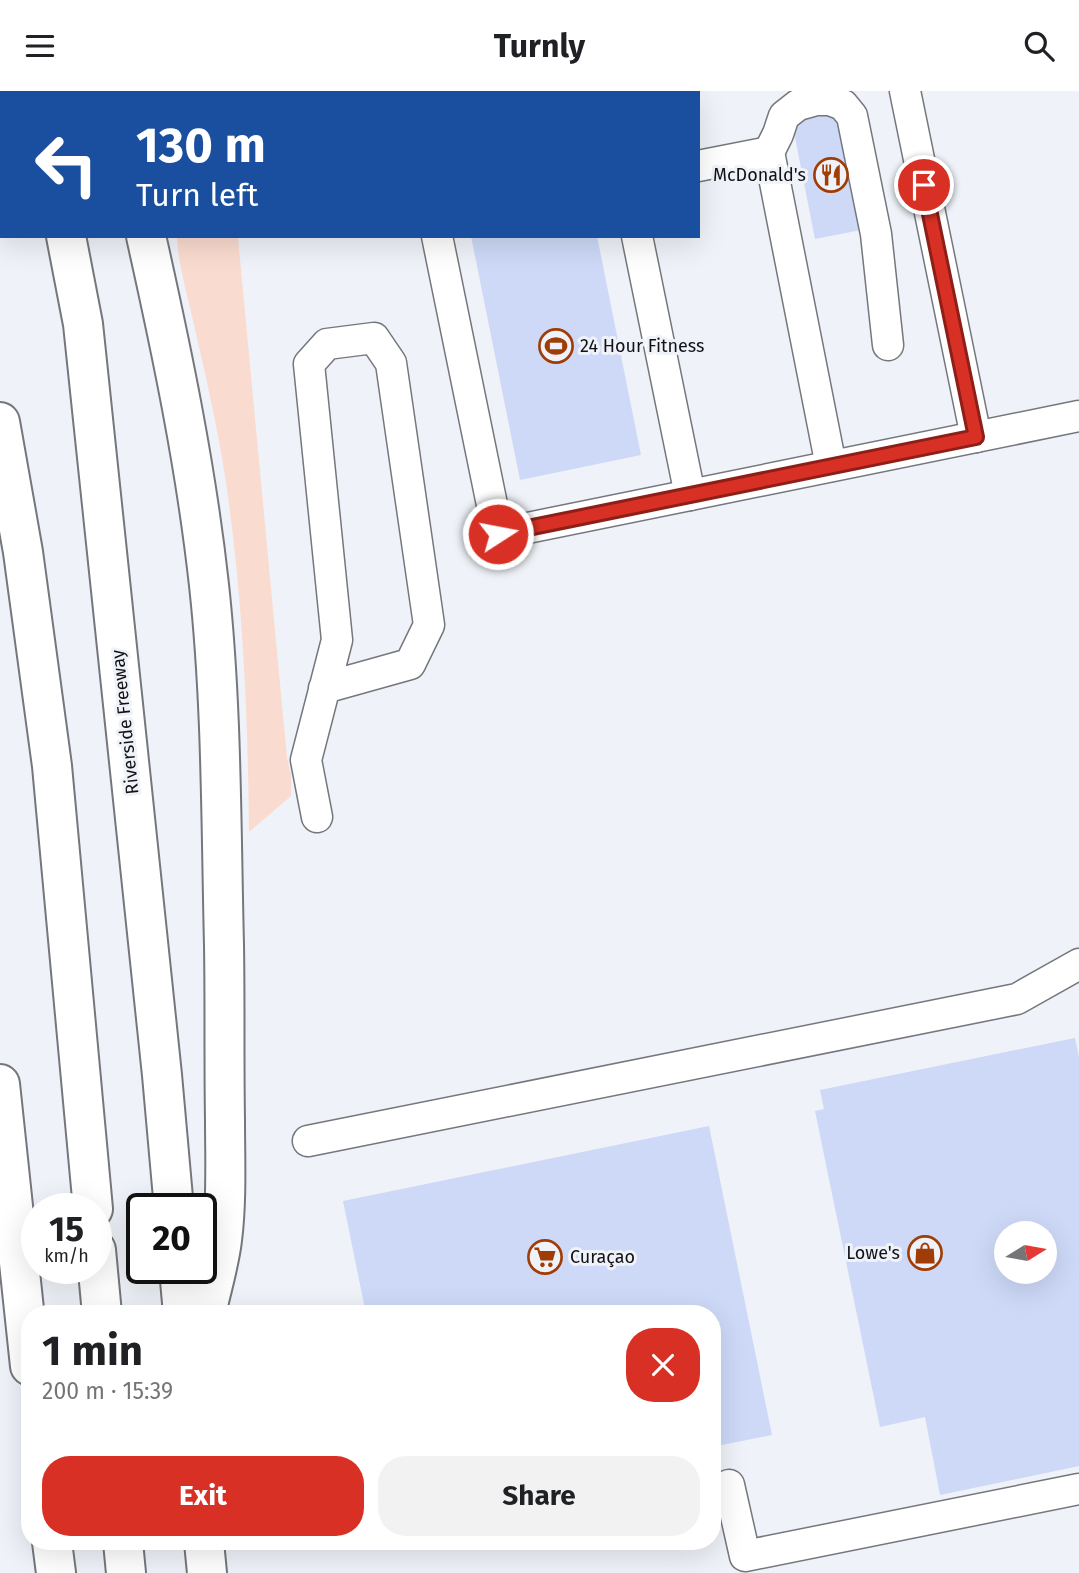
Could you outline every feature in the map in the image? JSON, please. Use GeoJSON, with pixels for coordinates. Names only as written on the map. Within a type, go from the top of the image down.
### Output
{"type":"FeatureCollection","features":[{"type":"Feature","properties":{"kind":"highway","name":"Riverside Freeway"},"geometry":{"type":"LineString","coordinates":[[66,238],[83,324],[160,1047],[173,1193]]}},
{"type":"Feature","properties":{"kind":"highway"},"geometry":{"type":"LineString","coordinates":[[146,238],[188,436],[209,587],[214,650],[224,963],[225,1173],[222,1241],[208,1305]]}},
{"type":"Feature","properties":{"kind":"highway"},"geometry":{"type":"LineString","coordinates":[[0,422],[23,552],[52,766],[92,1193]]}},
{"type":"Feature","properties":{"kind":"highway"},"geometry":{"type":"LineString","coordinates":[[0,1084],[24,1305]]}},
{"type":"Feature","properties":{"kind":"highway"},"geometry":{"type":"LineString","coordinates":[[99,1284],[101,1305]]}},
{"type":"Feature","properties":{"kind":"highway"},"geometry":{"type":"LineString","coordinates":[[181,1284],[183,1305]]}},
{"type":"Feature","properties":{"kind":"highway"},"geometry":{"type":"LineString","coordinates":[[53,1550],[56,1573]]}},
{"type":"Feature","properties":{"kind":"highway"},"geometry":{"type":"LineString","coordinates":[[124,1550],[126,1573]]}},
{"type":"Feature","properties":{"kind":"highway"},"geometry":{"type":"LineString","coordinates":[[205,1550],[207,1573]]}},
{"type":"Feature","properties":{"kind":"street"},"geometry":{"type":"LineString","coordinates":[[905,91],[976,437]]}},
{"type":"Feature","properties":{"kind":"street"},"geometry":{"type":"LineString","coordinates":[[831,466],[769,152],[784,116],[798,105],[816,100],[830,100],[843,105],[852,116],[876,234],[888,345]]}},
{"type":"Feature","properties":{"kind":"street"},"geometry":{"type":"LineString","coordinates":[[700,166],[769,152]]}},
{"type":"Feature","properties":{"kind":"street"},"geometry":{"type":"LineString","coordinates":[[437,238],[498,534],[1079,416]]}},
{"type":"Feature","properties":{"kind":"street"},"geometry":{"type":"LineString","coordinates":[[638,238],[690,495]]}},
{"type":"Feature","properties":{"kind":"street"},"geometry":{"type":"LineString","coordinates":[[317,817],[306,759],[324,688],[337,640],[309,364],[327,344],[374,338],[391,363],[429,625],[411,664],[324,688]]}},
{"type":"Feature","properties":{"kind":"street"},"geometry":{"type":"LineString","coordinates":[[308,1140],[1017,999],[1079,964]]}},
{"type":"Feature","properties":{"kind":"street"},"geometry":{"type":"LineString","coordinates":[[729,1485],[745,1556],[1079,1489]]}},
{"type":"Feature","properties":{"kind":"shaded area"},"geometry":{"type":"Polygon","coordinates":[[[177,238],[238,238],[287,758],[291,775],[291,796],[249,832],[244,657],[232,526],[219,442],[177,238]]]}},
{"type":"Feature","properties":{"kind":"building","name":"McDonald's"},"geometry":{"type":"Polygon","coordinates":[[[847,111],[871,228],[815,239],[792,122],[847,111]]]}},
{"type":"Feature","properties":{"kind":"building","name":"24 Hour Fitness"},"geometry":{"type":"Polygon","coordinates":[[[471,238],[597,238],[641,455],[520,480],[471,238]]]}},
{"type":"Feature","properties":{"kind":"building","name":"Lowe's"},"geometry":{"type":"Polygon","coordinates":[[[1075,1038],[1079,1057],[1079,1466],[940,1495],[925,1417],[880,1427],[815,1111],[824,1109],[820,1090],[1075,1038]]]}},
{"type":"Feature","properties":{"kind":"building","name":"Curaçao"},"geometry":{"type":"Polygon","coordinates":[[[709,1126],[772,1435],[721,1445],[721,1305],[364,1305],[343,1201],[709,1126]]]}},
{"type":"Feature","properties":{"kind":"place","name":"McDonald's"},"geometry":{"type":"Point","coordinates":[831,175]}},
{"type":"Feature","properties":{"kind":"place","name":"24 Hour Fitness"},"geometry":{"type":"Point","coordinates":[556,346]}},
{"type":"Feature","properties":{"kind":"place","name":"Lowe's"},"geometry":{"type":"Point","coordinates":[925,1253]}},
{"type":"Feature","properties":{"kind":"place","name":"Curaçao"},"geometry":{"type":"Point","coordinates":[545,1257]}},
{"type":"Feature","properties":{"kind":"route"},"geometry":{"type":"LineString","coordinates":[[498,534],[976,437],[924,185]]}}]}
